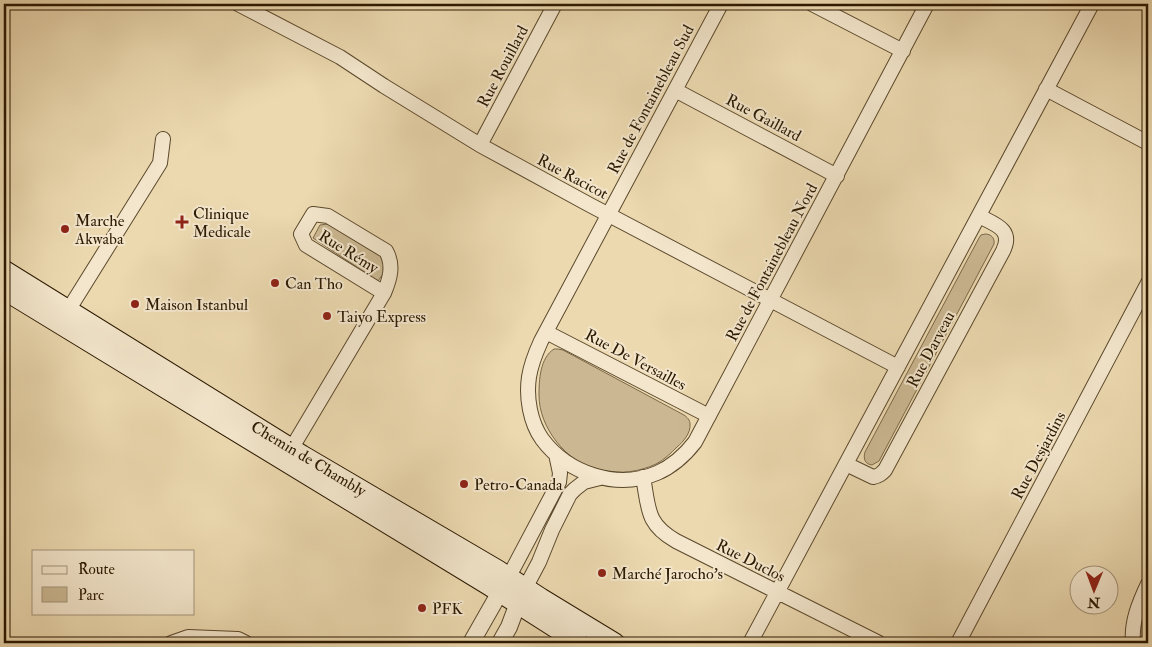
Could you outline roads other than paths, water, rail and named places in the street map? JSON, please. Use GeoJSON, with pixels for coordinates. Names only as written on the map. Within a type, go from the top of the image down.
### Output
{"type":"FeatureCollection","features":[{"type":"Feature","properties":{"kind":"main road","name":"Chemin de Chambly"},"geometry":{"type":"LineString","coordinates":[[4,270],[64,317],[287,454],[505,584],[579,643]]}},
{"type":"Feature","properties":{"kind":"main road","name":"Chemin de Chambly"},"geometry":{"type":"LineString","coordinates":[[4,290],[64,317]]}},
{"type":"Feature","properties":{"kind":"main road","name":"Chemin de Chambly"},"geometry":{"type":"LineString","coordinates":[[521,595],[615,643]]}},
{"type":"Feature","properties":{"kind":"street","name":"Rue Racicot"},"geometry":{"type":"LineString","coordinates":[[238,4],[340,58],[480,145],[608,215],[898,367]]}},
{"type":"Feature","properties":{"kind":"street","name":"Rue de Fontainebleau Sud"},"geometry":{"type":"LineString","coordinates":[[601,478],[592,476],[571,465],[556,454],[542,438],[535,425],[528,396],[530,369],[546,332],[721,4]]}},
{"type":"Feature","properties":{"kind":"street"},"geometry":{"type":"LineString","coordinates":[[812,4],[903,51]]}},
{"type":"Feature","properties":{"kind":"street","name":"Rue de Fontainebleau Nord"},"geometry":{"type":"LineString","coordinates":[[601,478],[619,480],[643,477],[665,469],[680,458],[695,442],[928,4]]}},
{"type":"Feature","properties":{"kind":"street","name":"Rue Darveau"},"geometry":{"type":"LineString","coordinates":[[750,643],[1092,4]]}},
{"type":"Feature","properties":{"kind":"street","name":"Rue Rouillard"},"geometry":{"type":"LineString","coordinates":[[480,145],[552,5]]}},
{"type":"Feature","properties":{"kind":"street"},"geometry":{"type":"LineString","coordinates":[[1046,89],[1148,143]]}},
{"type":"Feature","properties":{"kind":"street","name":"Rue Gaillard"},"geometry":{"type":"LineString","coordinates":[[675,90],[836,176]]}},
{"type":"Feature","properties":{"kind":"street"},"geometry":{"type":"LineString","coordinates":[[64,317],[160,163],[163,139]]}},
{"type":"Feature","properties":{"kind":"street","name":"Rue Rémy"},"geometry":{"type":"LineString","coordinates":[[287,454],[384,293],[390,277],[391,264],[386,251],[328,216],[314,214],[301,234],[306,245],[384,293]]}},
{"type":"Feature","properties":{"kind":"street","name":"Rue Darveau"},"geometry":{"type":"LineString","coordinates":[[846,464],[873,477],[878,476],[884,470],[1003,251],[1006,245],[1006,235],[997,226],[979,216]]}},
{"type":"Feature","properties":{"kind":"street","name":"Rue Desjardins"},"geometry":{"type":"LineString","coordinates":[[958,643],[1148,283]]}},
{"type":"Feature","properties":{"kind":"street","name":"Rue De Versailles"},"geometry":{"type":"LineString","coordinates":[[546,332],[710,416]]}},
{"type":"Feature","properties":{"kind":"street"},"geometry":{"type":"LineString","coordinates":[[471,643],[505,584],[558,482],[560,473],[556,454]]}},
{"type":"Feature","properties":{"kind":"street","name":"Rue Duclos"},"geometry":{"type":"LineString","coordinates":[[643,477],[651,517],[659,530],[664,534],[777,593],[879,643]]}},
{"type":"Feature","properties":{"kind":"street"},"geometry":{"type":"LineString","coordinates":[[500,643],[570,494],[584,482],[601,478]]}},
{"type":"Feature","properties":{"kind":"street"},"geometry":{"type":"LineString","coordinates":[[1133,643],[1132,632],[1140,601],[1148,584]]}},
{"type":"Feature","properties":{"kind":"street"},"geometry":{"type":"LineString","coordinates":[[171,643],[188,636],[238,639],[246,643]]}},
{"type":"Feature","properties":{"kind":"place","name":"Clinique Medicale"},"geometry":{"type":"Point","coordinates":[182,222]}},
{"type":"Feature","properties":{"kind":"place","name":"Marche Akwaba"},"geometry":{"type":"Point","coordinates":[65,229]}},
{"type":"Feature","properties":{"kind":"place","name":"Can Tho"},"geometry":{"type":"Point","coordinates":[275,283]}},
{"type":"Feature","properties":{"kind":"place","name":"Maison Istanbul"},"geometry":{"type":"Point","coordinates":[135,304]}},
{"type":"Feature","properties":{"kind":"place","name":"Taiyo Express"},"geometry":{"type":"Point","coordinates":[327,316]}},
{"type":"Feature","properties":{"kind":"place","name":"Petro-Canada"},"geometry":{"type":"Point","coordinates":[464,484]}},
{"type":"Feature","properties":{"kind":"place","name":"Marché Jarocho's"},"geometry":{"type":"Point","coordinates":[602,573]}},
{"type":"Feature","properties":{"kind":"place","name":"PFK"},"geometry":{"type":"Point","coordinates":[422,608]}}]}
